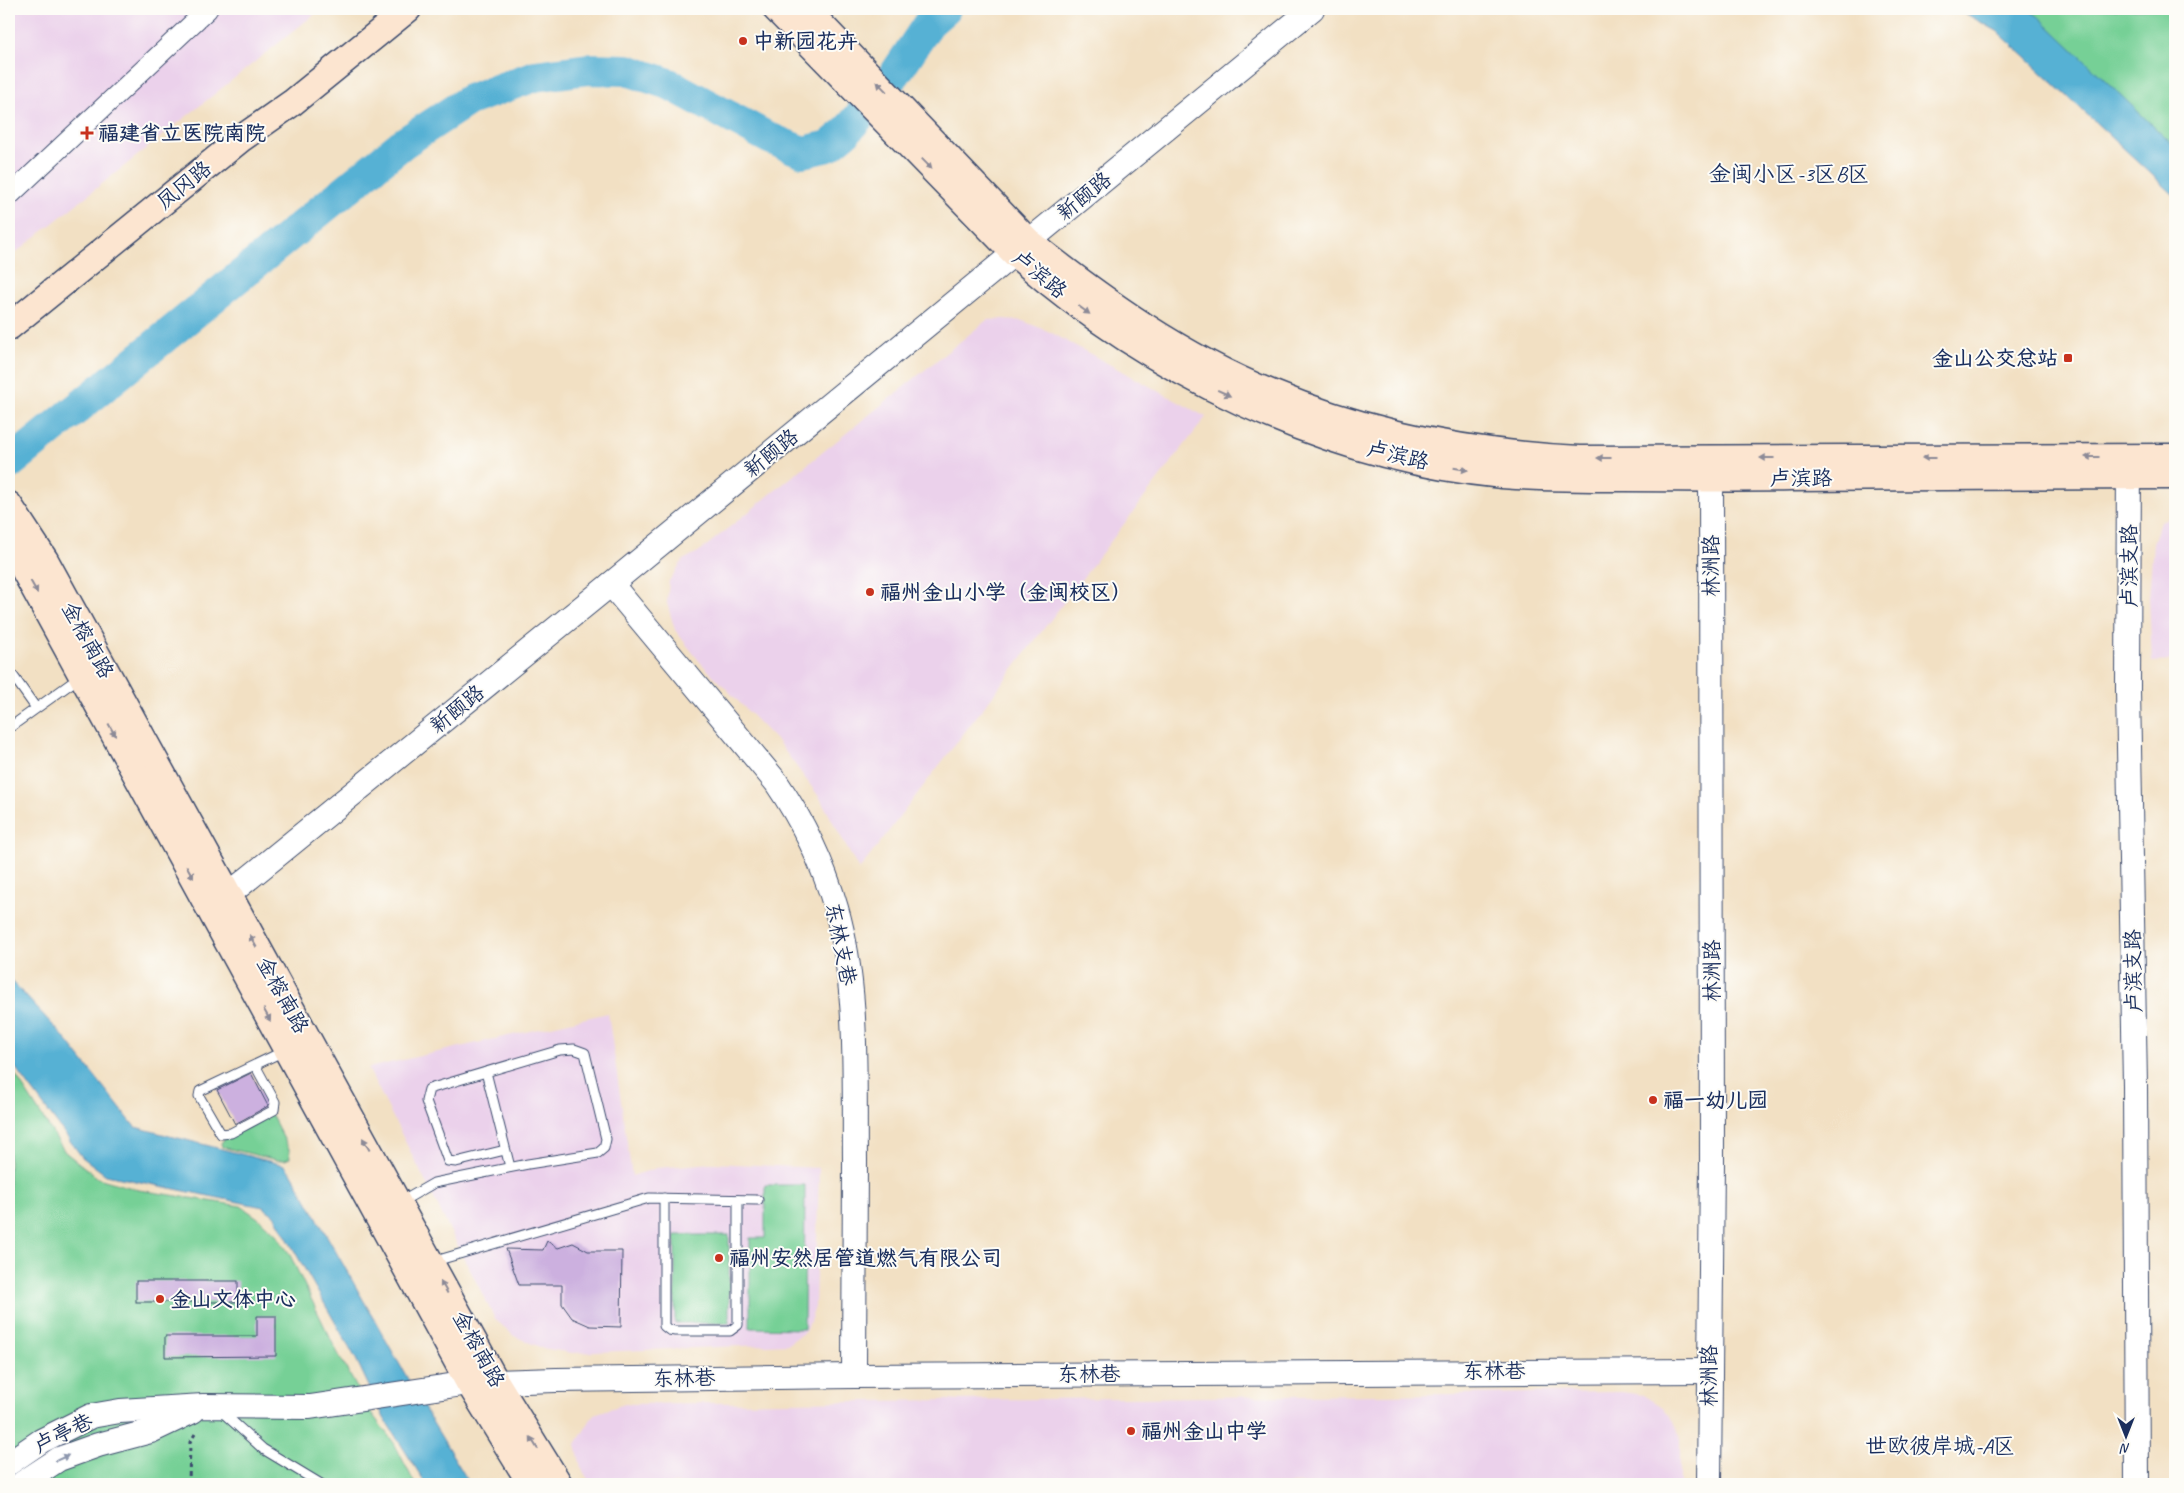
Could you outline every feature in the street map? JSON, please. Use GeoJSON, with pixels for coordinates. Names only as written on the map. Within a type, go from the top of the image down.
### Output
{"type":"FeatureCollection","features":[{"type":"Feature","properties":{"kind":"main road","name":"凤冈路"},"geometry":{"type":"LineString","coordinates":[[9,327],[242,138],[292,103],[408,9]]}},
{"type":"Feature","properties":{"kind":"main road","name":"卢滨路"},"geometry":{"type":"LineString","coordinates":[[776,9],[848,67],[1021,247],[1089,314],[1161,360],[1207,386],[1311,431],[1414,460],[1499,474],[1540,478],[1711,468],[2129,467],[2175,476]]}},
{"type":"Feature","properties":{"kind":"main road"},"geometry":{"type":"LineString","coordinates":[[806,9],[848,67]]}},
{"type":"Feature","properties":{"kind":"main road"},"geometry":{"type":"LineString","coordinates":[[2129,467],[2175,457]]}},
{"type":"Feature","properties":{"kind":"main road","name":"金榕南路"},"geometry":{"type":"LineString","coordinates":[[12,509],[45,560],[496,1382],[559,1484]]}},
{"type":"Feature","properties":{"kind":"main road","name":"金榕南路"},"geometry":{"type":"LineString","coordinates":[[9,545],[469,1383],[531,1484]]}},
{"type":"Feature","properties":{"kind":"street"},"geometry":{"type":"LineString","coordinates":[[9,196],[208,9]]}},
{"type":"Feature","properties":{"kind":"street","name":"新颐路"},"geometry":{"type":"LineString","coordinates":[[228,895],[611,584],[1312,9]]}},
{"type":"Feature","properties":{"kind":"street","name":"卢滨支路"},"geometry":{"type":"LineString","coordinates":[[2129,467],[2128,690],[2135,1085],[2136,1484]]}},
{"type":"Feature","properties":{"kind":"street","name":"林洲路"},"geometry":{"type":"LineString","coordinates":[[1708,1484],[1712,1161],[1711,468]]}},
{"type":"Feature","properties":{"kind":"street","name":"东林支巷"},"geometry":{"type":"LineString","coordinates":[[611,584],[776,782],[789,801],[819,858],[836,908],[846,951],[852,1017],[854,1376]]}},
{"type":"Feature","properties":{"kind":"street","name":"东林巷"},"geometry":{"type":"LineString","coordinates":[[310,1407],[469,1383],[556,1380],[854,1376],[1709,1371]]}},
{"type":"Feature","properties":{"kind":"street"},"geometry":{"type":"LineString","coordinates":[[21,1484],[59,1459],[98,1445],[151,1431],[209,1406]]}},
{"type":"Feature","properties":{"kind":"street","name":"卢亭巷"},"geometry":{"type":"LineString","coordinates":[[9,1463],[41,1441],[91,1416],[120,1412],[209,1406],[310,1407]]}},
{"type":"Feature","properties":{"kind":"lane"},"geometry":{"type":"LineString","coordinates":[[9,670],[36,708]]}},
{"type":"Feature","properties":{"kind":"lane"},"geometry":{"type":"LineString","coordinates":[[9,728],[82,675]]}},
{"type":"Feature","properties":{"kind":"lane"},"geometry":{"type":"LineString","coordinates":[[255,1065],[274,1102],[274,1110],[231,1133],[221,1134],[199,1096],[200,1092],[255,1065],[286,1050]]}},
{"type":"Feature","properties":{"kind":"lane"},"geometry":{"type":"LineString","coordinates":[[398,1203],[434,1183],[510,1167],[598,1153],[604,1148],[606,1139],[585,1053],[574,1050],[560,1050],[429,1089],[426,1101],[448,1161],[464,1161],[506,1150]]}},
{"type":"Feature","properties":{"kind":"lane"},"geometry":{"type":"LineString","coordinates":[[486,1072],[510,1167]]}},
{"type":"Feature","properties":{"kind":"lane"},"geometry":{"type":"LineString","coordinates":[[431,1262],[649,1198],[758,1200]]}},
{"type":"Feature","properties":{"kind":"lane"},"geometry":{"type":"LineString","coordinates":[[664,1198],[664,1326],[669,1330],[675,1331],[730,1331],[738,1325],[738,1200]]}},
{"type":"Feature","properties":{"kind":"lane"},"geometry":{"type":"LineString","coordinates":[[209,1406],[263,1449],[321,1484]]}},
{"type":"Feature","properties":{"kind":"path"},"geometry":{"type":"LineString","coordinates":[[189,1484],[190,1442],[209,1406]]}},
{"type":"Feature","properties":{"kind":"shaded area","name":"福建省立医院南院"},"geometry":{"type":"Polygon","coordinates":[[[9,9],[321,9],[9,258],[9,9]]]}},
{"type":"Feature","properties":{"kind":"shaded area","name":"福州金山小学（金闽校区）"},"geometry":{"type":"Polygon","coordinates":[[[987,320],[1023,321],[1050,332],[1206,417],[859,870],[820,798],[778,742],[700,662],[675,630],[667,603],[669,581],[683,560],[700,551],[987,320]]]}},
{"type":"Feature","properties":{"kind":"shaded area"},"geometry":{"type":"Polygon","coordinates":[[[2175,514],[2175,661],[2152,662],[2149,598],[2153,543],[2160,522],[2175,514]]]}},
{"type":"Feature","properties":{"kind":"shaded area"},"geometry":{"type":"Polygon","coordinates":[[[608,1013],[632,1176],[657,1168],[712,1163],[819,1168],[815,1307],[807,1330],[788,1344],[572,1353],[542,1348],[514,1336],[495,1319],[368,1068],[608,1013]]]}},
{"type":"Feature","properties":{"kind":"shaded area","name":"福州金山中学"},"geometry":{"type":"Polygon","coordinates":[[[1622,1392],[1643,1395],[1662,1407],[1674,1422],[1680,1439],[1680,1484],[591,1484],[581,1468],[576,1444],[594,1414],[625,1404],[1622,1392]]]}},
{"type":"Feature","properties":{"kind":"green space"},"geometry":{"type":"Polygon","coordinates":[[[2019,9],[2173,9],[2175,11],[2175,155],[2019,9]]]}},
{"type":"Feature","properties":{"kind":"green space","name":"金山文体中心"},"geometry":{"type":"Polygon","coordinates":[[[9,1065],[65,1152],[98,1178],[139,1190],[241,1206],[275,1233],[289,1253],[334,1346],[369,1410],[394,1443],[415,1484],[9,1484],[9,1065]]]}},
{"type":"Feature","properties":{"kind":"green space"},"geometry":{"type":"Polygon","coordinates":[[[271,1114],[289,1149],[290,1158],[277,1160],[222,1147],[221,1143],[225,1138],[271,1114]]]}},
{"type":"Feature","properties":{"kind":"green space"},"geometry":{"type":"Polygon","coordinates":[[[765,1185],[805,1185],[804,1329],[750,1328],[750,1238],[765,1238],[765,1185]]]}},
{"type":"Feature","properties":{"kind":"green space"},"geometry":{"type":"Polygon","coordinates":[[[675,1235],[729,1235],[729,1323],[675,1323],[675,1235]]]}},
{"type":"Feature","properties":{"kind":"water"},"geometry":{"type":"Polygon","coordinates":[[[1957,9],[2026,9],[2038,16],[2175,147],[2175,196],[1997,31],[1957,9]]]}},
{"type":"Feature","properties":{"kind":"water"},"geometry":{"type":"Polygon","coordinates":[[[9,978],[64,1037],[135,1127],[284,1165],[292,1174],[430,1418],[470,1484],[426,1484],[384,1418],[356,1359],[274,1215],[263,1207],[106,1175],[82,1157],[9,1059],[9,978]]]}},
{"type":"Feature","properties":{"kind":"building"},"geometry":{"type":"Polygon","coordinates":[[[251,1073],[268,1106],[235,1124],[217,1090],[251,1073]]]}},
{"type":"Feature","properties":{"kind":"building"},"geometry":{"type":"Polygon","coordinates":[[[547,1241],[558,1248],[573,1243],[588,1251],[622,1251],[621,1327],[590,1326],[572,1318],[562,1304],[562,1285],[519,1285],[506,1249],[543,1250],[547,1241]]]}},
{"type":"Feature","properties":{"kind":"building"},"geometry":{"type":"Polygon","coordinates":[[[136,1281],[238,1281],[238,1302],[136,1302],[136,1281]]]}},
{"type":"Feature","properties":{"kind":"building"},"geometry":{"type":"Polygon","coordinates":[[[257,1316],[276,1316],[276,1356],[165,1357],[165,1336],[257,1336],[257,1316]]]}},
{"type":"Feature","properties":{"kind":"waterway"},"geometry":{"type":"LineString","coordinates":[[9,464],[402,144],[469,100],[535,76],[589,69],[627,70],[669,84],[769,138],[803,152],[829,146],[846,132],[895,74],[929,23],[945,9]]}},
{"type":"Feature","properties":{"kind":"place","name":"中新园花卉"},"geometry":{"type":"Point","coordinates":[743,41]}},
{"type":"Feature","properties":{"kind":"place","name":"福建省立医院南院"},"geometry":{"type":"Point","coordinates":[87,133]}},
{"type":"Feature","properties":{"kind":"place","name":"金山公交总站"},"geometry":{"type":"Point","coordinates":[2068,358]}},
{"type":"Feature","properties":{"kind":"place","name":"福州金山小学（金闽校区）"},"geometry":{"type":"Point","coordinates":[870,592]}},
{"type":"Feature","properties":{"kind":"place","name":"福一幼儿园"},"geometry":{"type":"Point","coordinates":[1653,1100]}},
{"type":"Feature","properties":{"kind":"place","name":"福州安然居管道燃气有限公司"},"geometry":{"type":"Point","coordinates":[719,1258]}},
{"type":"Feature","properties":{"kind":"place","name":"金山文体中心"},"geometry":{"type":"Point","coordinates":[160,1299]}},
{"type":"Feature","properties":{"kind":"place","name":"福州金山中学"},"geometry":{"type":"Point","coordinates":[1131,1431]}},
{"type":"Feature","properties":{"kind":"district","name":"金闽小区-3区B区"},"geometry":{"type":"Point","coordinates":[1789,174]}},
{"type":"Feature","properties":{"kind":"district","name":"世欧彼岸城-A区"},"geometry":{"type":"Point","coordinates":[1940,1446]}}]}
